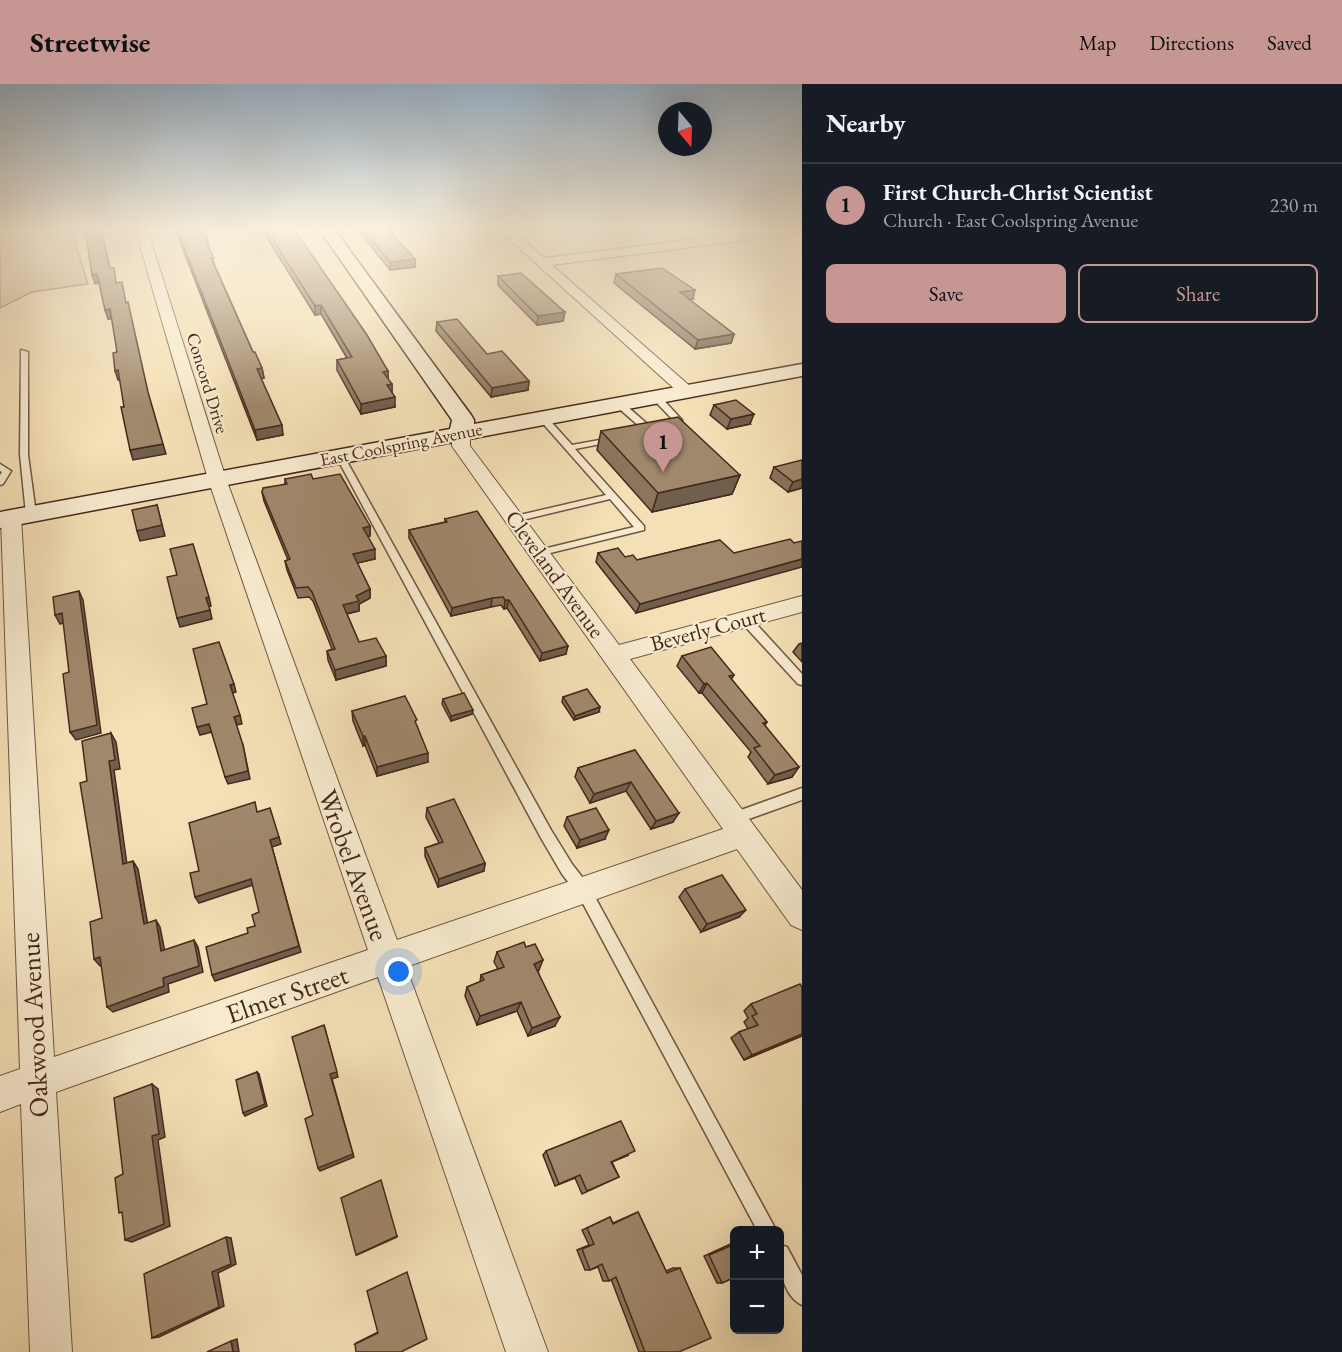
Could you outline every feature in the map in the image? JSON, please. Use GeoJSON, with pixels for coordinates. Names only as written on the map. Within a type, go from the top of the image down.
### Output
{"type":"FeatureCollection","features":[{"type":"Feature","properties":{"kind":"street","name":"Concord Drive"},"geometry":{"type":"LineString","coordinates":[[159,288],[217,479]]}},
{"type":"Feature","properties":{"kind":"street","name":"Cleveland Avenue"},"geometry":{"type":"LineString","coordinates":[[368,288],[463,420],[461,446],[802,915]]}},
{"type":"Feature","properties":{"kind":"street"},"geometry":{"type":"LineString","coordinates":[[571,288],[685,390]]}},
{"type":"Feature","properties":{"kind":"street","name":"East Coolspring Avenue"},"geometry":{"type":"LineString","coordinates":[[14,517],[802,370]]}},
{"type":"Feature","properties":{"kind":"street","name":"Wrobel Avenue"},"geometry":{"type":"LineString","coordinates":[[217,479],[527,1352]]}},
{"type":"Feature","properties":{"kind":"street","name":"Oakwood Avenue"},"geometry":{"type":"LineString","coordinates":[[14,517],[36,1082],[51,1352]]}},
{"type":"Feature","properties":{"kind":"street","name":"Beverly Court"},"geometry":{"type":"LineString","coordinates":[[614,654],[802,604]]}},
{"type":"Feature","properties":{"kind":"street","name":"Elmer Street"},"geometry":{"type":"LineString","coordinates":[[0,1094],[584,891],[738,826]]}},
{"type":"Feature","properties":{"kind":"lane"},"geometry":{"type":"LineString","coordinates":[[14,517],[27,494],[23,394],[24,352]]}},
{"type":"Feature","properties":{"kind":"lane"},"geometry":{"type":"LineString","coordinates":[[640,434],[679,422],[656,396]]}},
{"type":"Feature","properties":{"kind":"lane"},"geometry":{"type":"LineString","coordinates":[[618,403],[650,431]]}},
{"type":"Feature","properties":{"kind":"lane"},"geometry":{"type":"LineString","coordinates":[[538,553],[641,528],[542,417]]}},
{"type":"Feature","properties":{"kind":"lane"},"geometry":{"type":"LineString","coordinates":[[569,448],[621,438]]}},
{"type":"Feature","properties":{"kind":"lane"},"geometry":{"type":"LineString","coordinates":[[340,456],[546,834],[584,891],[765,1226]]}},
{"type":"Feature","properties":{"kind":"lane"},"geometry":{"type":"LineString","coordinates":[[0,467],[7,471],[0,482]]}},
{"type":"Feature","properties":{"kind":"lane"},"geometry":{"type":"LineString","coordinates":[[514,519],[612,496]]}},
{"type":"Feature","properties":{"kind":"lane"},"geometry":{"type":"LineString","coordinates":[[745,619],[802,681]]}},
{"type":"Feature","properties":{"kind":"lane"},"geometry":{"type":"LineString","coordinates":[[738,826],[802,794]]}},
{"type":"Feature","properties":{"kind":"lane"},"geometry":{"type":"LineString","coordinates":[[784,1261],[802,1295]]}},
{"type":"Feature","properties":{"kind":"shaded area"},"geometry":{"type":"Polygon","coordinates":[[[0,288],[59,288],[32,292],[0,308],[0,288]]]}},
{"type":"Feature","properties":{"kind":"building"},"geometry":{"type":"Polygon","coordinates":[[[100,288],[123,288],[163,444],[130,450],[121,407],[124,407],[118,370],[115,371],[113,353],[117,352],[110,309],[105,310],[100,288]]]}},
{"type":"Feature","properties":{"kind":"building"},"geometry":{"type":"Polygon","coordinates":[[[200,288],[224,288],[262,368],[257,369],[282,425],[255,430],[200,288]]]}},
{"type":"Feature","properties":{"kind":"building"},"geometry":{"type":"Polygon","coordinates":[[[304,288],[335,288],[367,335],[388,371],[383,372],[392,384],[387,385],[395,397],[361,404],[337,360],[352,357],[321,305],[315,306],[304,288]]]}},
{"type":"Feature","properties":{"kind":"building"},"geometry":{"type":"Polygon","coordinates":[[[510,288],[538,288],[565,312],[538,316],[510,288]]]}},
{"type":"Feature","properties":{"kind":"building"},"geometry":{"type":"Polygon","coordinates":[[[634,288],[695,290],[680,292],[734,334],[698,340],[634,288]]]}},
{"type":"Feature","properties":{"kind":"building"},"geometry":{"type":"Polygon","coordinates":[[[457,319],[487,354],[502,351],[529,381],[492,388],[437,322],[457,319]]]}},
{"type":"Feature","properties":{"kind":"building"},"geometry":{"type":"Polygon","coordinates":[[[736,400],[754,414],[731,419],[714,405],[736,400]]]}},
{"type":"Feature","properties":{"kind":"building"},"geometry":{"type":"Polygon","coordinates":[[[678,417],[740,475],[658,493],[601,431],[678,417]]]}},
{"type":"Feature","properties":{"kind":"building"},"geometry":{"type":"Polygon","coordinates":[[[802,460],[802,479],[793,482],[774,467],[802,460]]]}},
{"type":"Feature","properties":{"kind":"building"},"geometry":{"type":"Polygon","coordinates":[[[311,474],[313,479],[340,474],[370,526],[363,528],[375,549],[353,554],[370,589],[356,596],[359,601],[343,605],[359,642],[376,638],[386,656],[335,670],[327,651],[335,649],[312,592],[308,587],[296,588],[285,561],[290,559],[262,492],[263,488],[287,484],[285,479],[311,474]]]}},
{"type":"Feature","properties":{"kind":"building"},"geometry":{"type":"Polygon","coordinates":[[[157,505],[162,525],[137,531],[132,510],[157,505]]]}},
{"type":"Feature","properties":{"kind":"building"},"geometry":{"type":"Polygon","coordinates":[[[477,511],[568,646],[542,653],[509,600],[503,597],[452,608],[409,530],[447,522],[445,519],[477,511]]]}},
{"type":"Feature","properties":{"kind":"building"},"geometry":{"type":"Polygon","coordinates":[[[790,539],[794,543],[802,541],[802,559],[640,604],[598,553],[618,548],[625,557],[633,555],[637,560],[720,540],[734,553],[790,539]]]}},
{"type":"Feature","properties":{"kind":"building"},"geometry":{"type":"Polygon","coordinates":[[[193,544],[209,597],[206,598],[210,610],[177,618],[167,577],[177,575],[170,549],[193,544]]]}},
{"type":"Feature","properties":{"kind":"building"},"geometry":{"type":"Polygon","coordinates":[[[79,591],[97,725],[70,732],[63,674],[69,672],[62,613],[55,615],[53,597],[79,591]]]}},
{"type":"Feature","properties":{"kind":"building"},"geometry":{"type":"Polygon","coordinates":[[[219,642],[234,684],[230,685],[240,715],[234,717],[248,771],[225,777],[209,724],[197,727],[192,708],[207,704],[193,649],[219,642]]]}},
{"type":"Feature","properties":{"kind":"building"},"geometry":{"type":"Polygon","coordinates":[[[711,647],[734,675],[729,676],[767,722],[763,723],[799,767],[775,775],[754,748],[760,746],[682,656],[711,647]]]}},
{"type":"Feature","properties":{"kind":"building"},"geometry":{"type":"Polygon","coordinates":[[[587,689],[600,707],[575,716],[563,697],[587,689]]]}},
{"type":"Feature","properties":{"kind":"building"},"geometry":{"type":"Polygon","coordinates":[[[464,693],[473,710],[451,716],[443,699],[464,693]]]}},
{"type":"Feature","properties":{"kind":"building"},"geometry":{"type":"Polygon","coordinates":[[[405,696],[417,720],[415,721],[428,753],[377,767],[352,711],[405,696]]]}},
{"type":"Feature","properties":{"kind":"building"},"geometry":{"type":"Polygon","coordinates":[[[111,733],[115,760],[109,761],[123,864],[133,861],[144,924],[156,920],[161,951],[194,940],[199,966],[163,978],[164,986],[107,1007],[100,957],[94,959],[90,922],[102,918],[80,783],[87,781],[82,741],[111,733]]]}},
{"type":"Feature","properties":{"kind":"building"},"geometry":{"type":"Polygon","coordinates":[[[635,750],[679,813],[656,821],[631,782],[594,794],[578,768],[635,750]]]}},
{"type":"Feature","properties":{"kind":"building"},"geometry":{"type":"Polygon","coordinates":[[[454,799],[485,863],[439,879],[425,848],[443,842],[427,808],[454,799]]]}},
{"type":"Feature","properties":{"kind":"building"},"geometry":{"type":"Polygon","coordinates":[[[255,802],[257,812],[270,808],[279,837],[270,840],[299,946],[212,975],[206,947],[248,933],[247,928],[255,926],[252,915],[259,912],[251,879],[195,897],[190,873],[199,871],[189,823],[255,802]]]}},
{"type":"Feature","properties":{"kind":"building"},"geometry":{"type":"Polygon","coordinates":[[[596,808],[609,830],[580,840],[567,817],[596,808]]]}},
{"type":"Feature","properties":{"kind":"building"},"geometry":{"type":"Polygon","coordinates":[[[722,875],[746,910],[707,924],[685,889],[722,875]]]}},
{"type":"Feature","properties":{"kind":"building"},"geometry":{"type":"Polygon","coordinates":[[[524,942],[526,947],[535,944],[543,960],[534,964],[560,1017],[532,1028],[521,1002],[480,1016],[467,987],[484,980],[481,975],[504,967],[497,952],[524,942]]]}},
{"type":"Feature","properties":{"kind":"building"},"geometry":{"type":"Polygon","coordinates":[[[800,984],[802,987],[802,1034],[752,1055],[739,1032],[758,1025],[752,1016],[757,1014],[751,1004],[800,984]]]}},
{"type":"Feature","properties":{"kind":"building"},"geometry":{"type":"Polygon","coordinates":[[[324,1025],[337,1072],[330,1074],[353,1154],[318,1168],[305,1119],[313,1115],[292,1037],[324,1025]]]}},
{"type":"Feature","properties":{"kind":"building"},"geometry":{"type":"Polygon","coordinates":[[[257,1072],[265,1104],[243,1113],[236,1080],[257,1072]]]}},
{"type":"Feature","properties":{"kind":"building"},"geometry":{"type":"Polygon","coordinates":[[[152,1084],[159,1134],[152,1136],[164,1224],[125,1240],[115,1178],[123,1174],[114,1098],[152,1084]]]}},
{"type":"Feature","properties":{"kind":"building"},"geometry":{"type":"Polygon","coordinates":[[[621,1121],[635,1151],[611,1162],[619,1177],[587,1191],[580,1175],[559,1184],[546,1151],[621,1121]]]}},
{"type":"Feature","properties":{"kind":"building"},"geometry":{"type":"Polygon","coordinates":[[[381,1180],[397,1236],[356,1255],[341,1198],[381,1180]]]}},
{"type":"Feature","properties":{"kind":"building"},"geometry":{"type":"Polygon","coordinates":[[[638,1212],[667,1273],[680,1268],[711,1338],[679,1352],[645,1352],[616,1277],[609,1281],[602,1264],[590,1270],[582,1249],[594,1244],[587,1228],[610,1217],[613,1224],[638,1212]]]}},
{"type":"Feature","properties":{"kind":"building"},"geometry":{"type":"Polygon","coordinates":[[[226,1237],[231,1264],[212,1272],[219,1307],[152,1338],[144,1274],[226,1237]]]}},
{"type":"Feature","properties":{"kind":"building"},"geometry":{"type":"Polygon","coordinates":[[[730,1246],[730,1279],[722,1283],[709,1255],[730,1246]]]}},
{"type":"Feature","properties":{"kind":"building"},"geometry":{"type":"Polygon","coordinates":[[[407,1272],[427,1339],[401,1352],[356,1352],[355,1344],[378,1333],[367,1291],[407,1272]]]}},
{"type":"Feature","properties":{"kind":"building"},"geometry":{"type":"Polygon","coordinates":[[[231,1341],[233,1352],[207,1352],[231,1341]]]}},
{"type":"Feature","properties":{"kind":"place","name":"First Church-Christ Scientist"},"geometry":{"type":"Point","coordinates":[663,472]}}]}
